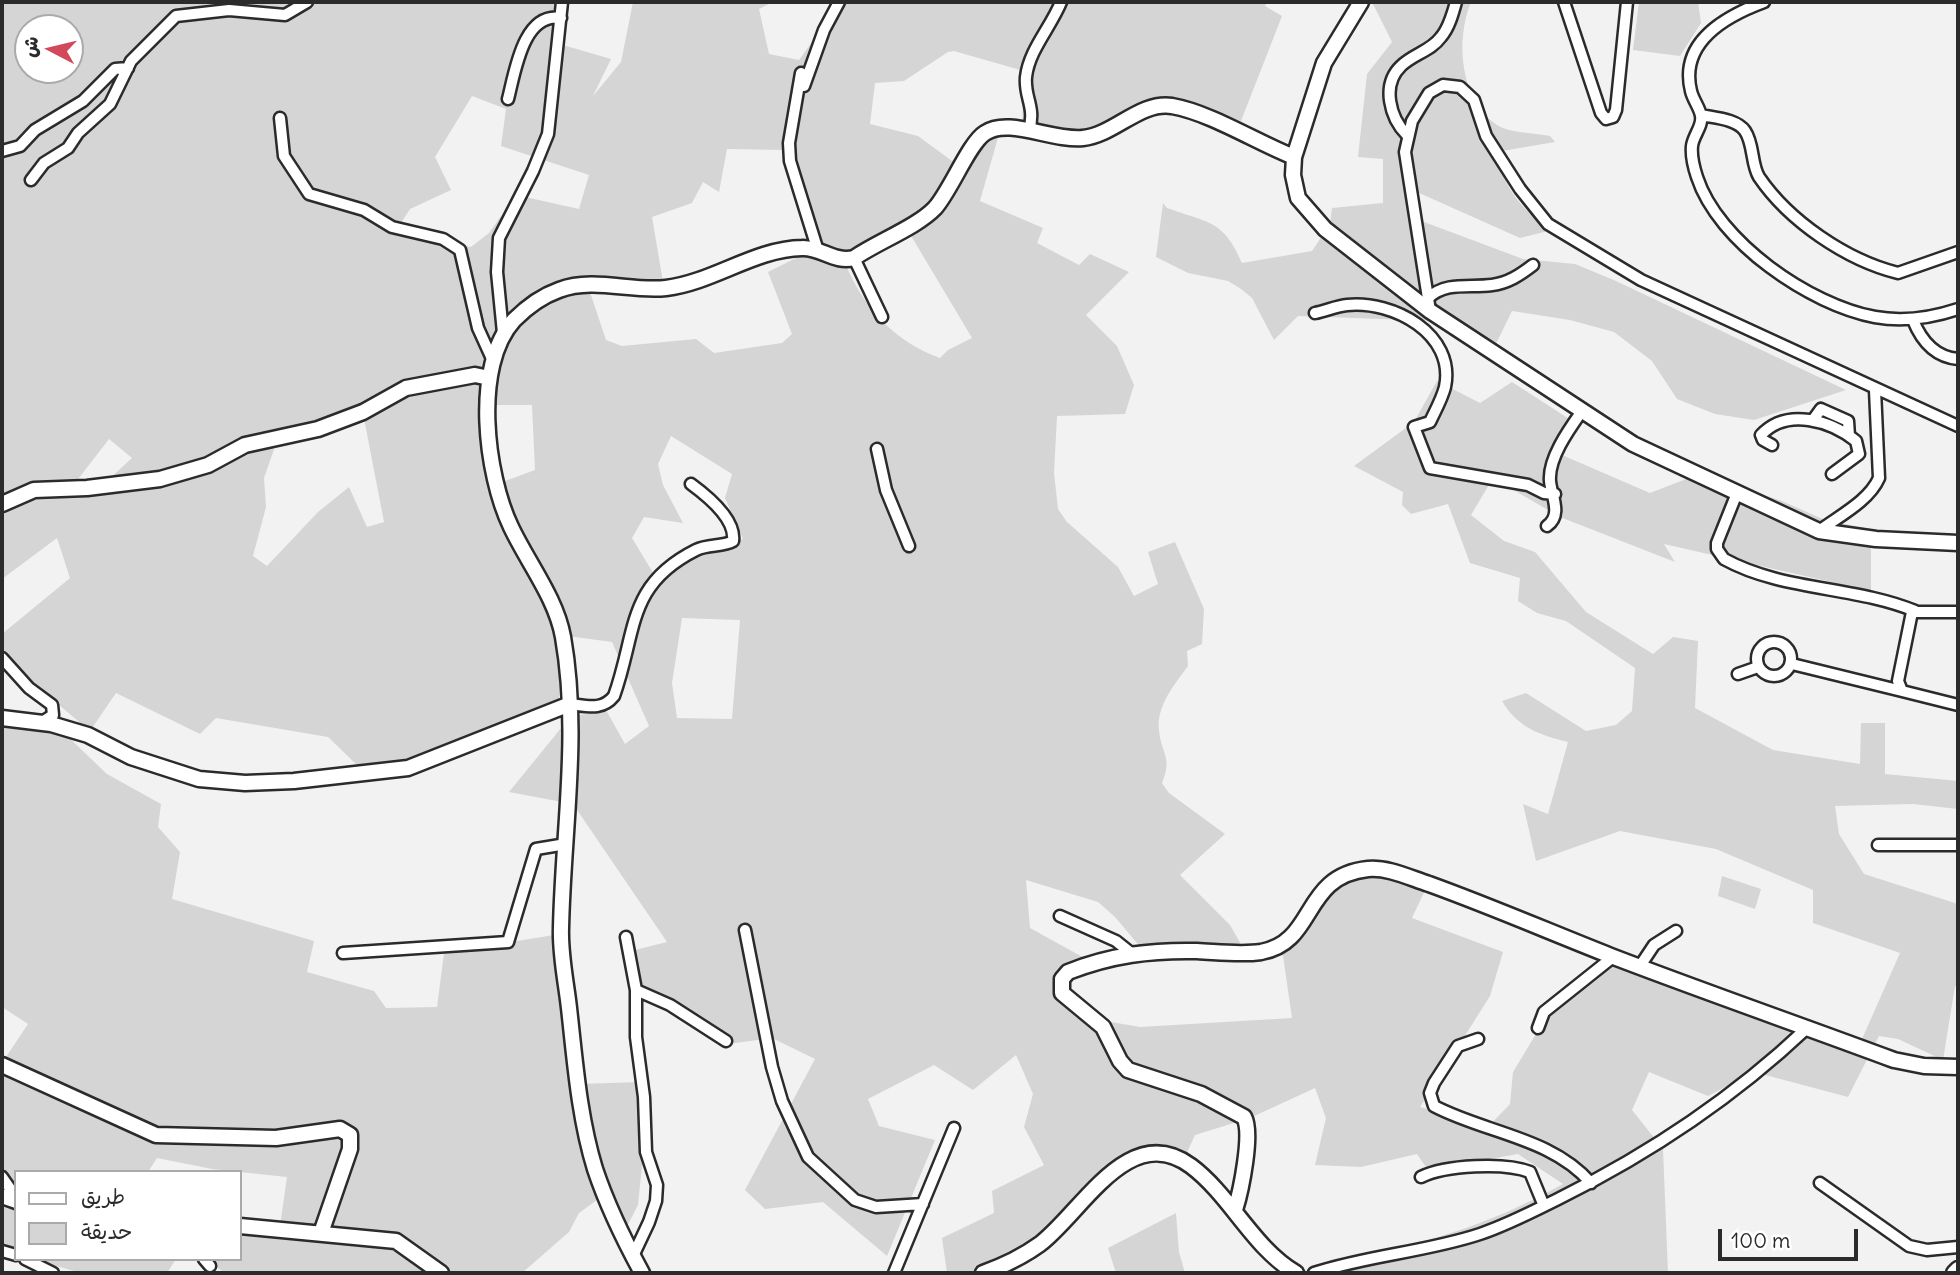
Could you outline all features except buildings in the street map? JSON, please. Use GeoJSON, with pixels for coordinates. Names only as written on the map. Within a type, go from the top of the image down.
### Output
{"type":"FeatureCollection","features":[{"type":"Feature","properties":{"kind":"street"},"geometry":{"type":"LineString","coordinates":[[31,180],[44,163],[68,148],[85,126],[110,104],[128,68],[143,47],[176,16],[229,10],[285,15],[307,2]]}},
{"type":"Feature","properties":{"kind":"street"},"geometry":{"type":"LineString","coordinates":[[503,333],[498,295],[499,238],[534,171],[548,134],[562,2]]}},
{"type":"Feature","properties":{"kind":"street"},"geometry":{"type":"LineString","coordinates":[[798,99],[824,30],[839,2]]}},
{"type":"Feature","properties":{"kind":"street"},"geometry":{"type":"LineString","coordinates":[[1029,131],[1033,115],[1026,80],[1029,59],[1051,26],[1061,2]]}},
{"type":"Feature","properties":{"kind":"street"},"geometry":{"type":"LineString","coordinates":[[1361,2],[1324,63],[1294,157],[1294,186],[1302,206],[1381,276],[1429,304],[1633,444],[1819,531],[1869,538],[1958,542]]}},
{"type":"Feature","properties":{"kind":"street"},"geometry":{"type":"LineString","coordinates":[[1407,135],[1396,124],[1390,107],[1393,76],[1399,67],[1434,46],[1444,35],[1456,2]]}},
{"type":"Feature","properties":{"kind":"street"},"geometry":{"type":"LineString","coordinates":[[1564,2],[1601,113],[1606,119],[1613,117],[1616,110],[1628,2]]}},
{"type":"Feature","properties":{"kind":"street"},"geometry":{"type":"LineString","coordinates":[[1763,2],[1719,22],[1699,44],[1690,75],[1691,91],[1701,115],[1692,146],[1697,179],[1716,211],[1749,251],[1778,274],[1852,310],[1875,317],[1913,320],[1958,309]]}},
{"type":"Feature","properties":{"kind":"street"},"geometry":{"type":"LineString","coordinates":[[508,99],[523,48],[534,26],[546,18],[561,18]]}},
{"type":"Feature","properties":{"kind":"street"},"geometry":{"type":"LineString","coordinates":[[2,151],[20,146],[34,130],[83,101],[115,69],[128,68]]}},
{"type":"Feature","properties":{"kind":"street"},"geometry":{"type":"LineString","coordinates":[[801,73],[789,143],[790,161],[818,251]]}},
{"type":"Feature","properties":{"kind":"street"},"geometry":{"type":"LineString","coordinates":[[1429,304],[1405,152],[1407,135],[1429,93],[1443,85],[1460,87],[1474,100],[1486,136],[1520,189],[1548,224],[1641,280],[1958,426]]}},
{"type":"Feature","properties":{"kind":"street"},"geometry":{"type":"LineString","coordinates":[[642,1273],[595,1168],[576,1076],[562,948],[570,704],[562,632],[550,600],[512,529],[493,472],[489,378],[503,333],[529,307],[561,289],[597,285],[666,288],[713,275],[753,257],[799,248],[818,251],[841,260],[854,258],[932,211],[955,181],[979,137],[998,127],[1051,137],[1095,136],[1148,109],[1167,106],[1193,113],[1294,157]]}},
{"type":"Feature","properties":{"kind":"street"},"geometry":{"type":"LineString","coordinates":[[1701,115],[1736,123],[1746,132],[1757,175],[1783,206],[1848,253],[1898,273],[1958,252]]}},
{"type":"Feature","properties":{"kind":"street"},"geometry":{"type":"LineString","coordinates":[[280,118],[284,156],[309,194],[364,210],[392,227],[443,239],[460,250],[478,328],[493,361]]}},
{"type":"Feature","properties":{"kind":"street"},"geometry":{"type":"LineString","coordinates":[[854,258],[883,317]]}},
{"type":"Feature","properties":{"kind":"street"},"geometry":{"type":"LineString","coordinates":[[1429,304],[1442,288],[1493,285],[1508,281],[1532,265]]}},
{"type":"Feature","properties":{"kind":"street"},"geometry":{"type":"LineString","coordinates":[[1315,313],[1356,306],[1396,312],[1428,331],[1442,352],[1445,386],[1430,422],[1414,427],[1430,468],[1528,485],[1544,493],[1555,494]]}},
{"type":"Feature","properties":{"kind":"street"},"geometry":{"type":"LineString","coordinates":[[1913,320],[1918,331],[1939,355],[1958,359]]}},
{"type":"Feature","properties":{"kind":"street"},"geometry":{"type":"LineString","coordinates":[[2,504],[34,490],[130,484],[171,476],[208,465],[245,445],[318,429],[363,412],[406,388],[475,375],[489,378]]}},
{"type":"Feature","properties":{"kind":"street"},"geometry":{"type":"LineString","coordinates":[[1819,531],[1876,486],[1879,478],[1875,390]]}},
{"type":"Feature","properties":{"kind":"street"},"geometry":{"type":"LineString","coordinates":[[1546,526],[1555,517],[1555,494],[1550,482],[1553,466],[1582,411]]}},
{"type":"Feature","properties":{"kind":"street"},"geometry":{"type":"LineString","coordinates":[[1772,445],[1763,440],[1761,435],[1769,427],[1790,421],[1813,420],[1849,436],[1857,446],[1859,454],[1832,474]]}},
{"type":"Feature","properties":{"kind":"street"},"geometry":{"type":"LineString","coordinates":[[1857,446],[1870,441],[1878,443]]}},
{"type":"Feature","properties":{"kind":"street"},"geometry":{"type":"LineString","coordinates":[[877,449],[886,490],[909,546]]}},
{"type":"Feature","properties":{"kind":"street"},"geometry":{"type":"LineString","coordinates":[[2,718],[89,735],[131,757],[199,779],[245,783],[294,781],[408,768],[570,704],[598,707],[608,703],[614,696],[642,596],[654,581],[695,551],[733,541],[732,531],[713,501],[691,484]]}},
{"type":"Feature","properties":{"kind":"street"},"geometry":{"type":"LineString","coordinates":[[1737,493],[1717,543],[1717,549],[1724,559],[1806,585],[1847,591],[1915,611],[1958,612]]}},
{"type":"Feature","properties":{"kind":"street"},"geometry":{"type":"LineString","coordinates":[[1902,691],[1898,669],[1909,619],[1915,611]]}},
{"type":"Feature","properties":{"kind":"street"},"geometry":{"type":"LineString","coordinates":[[1768,642],[1777,642],[1786,646],[1791,654],[1791,664],[1780,676],[1772,677],[1758,667],[1756,657],[1760,648],[1768,642]]}},
{"type":"Feature","properties":{"kind":"street"},"geometry":{"type":"LineString","coordinates":[[2,658],[29,688],[52,705],[51,719],[38,723]]}},
{"type":"Feature","properties":{"kind":"street"},"geometry":{"type":"LineString","coordinates":[[1791,664],[1958,705]]}},
{"type":"Feature","properties":{"kind":"street"},"geometry":{"type":"LineString","coordinates":[[1738,674],[1758,667]]}},
{"type":"Feature","properties":{"kind":"street"},"geometry":{"type":"LineString","coordinates":[[343,953],[508,942],[536,849],[566,844]]}},
{"type":"Feature","properties":{"kind":"street"},"geometry":{"type":"LineString","coordinates":[[1878,845],[1958,845]]}},
{"type":"Feature","properties":{"kind":"street"},"geometry":{"type":"LineString","coordinates":[[1235,1209],[1241,1193],[1248,1129],[1244,1117],[1201,1094],[1128,1070],[1120,1061],[1103,1027],[1061,990],[1062,979],[1068,972],[1105,958],[1131,953],[1250,953],[1273,949],[1289,941],[1325,887],[1346,874],[1370,869],[1402,875],[1453,892],[1613,957],[1894,1060],[1924,1066],[1958,1067]]}},
{"type":"Feature","properties":{"kind":"street"},"geometry":{"type":"LineString","coordinates":[[1060,916],[1115,941],[1131,953]]}},
{"type":"Feature","properties":{"kind":"street"},"geometry":{"type":"LineString","coordinates":[[745,930],[772,1067],[782,1101],[807,1157],[855,1200],[876,1207],[923,1204]]}},
{"type":"Feature","properties":{"kind":"street"},"geometry":{"type":"LineString","coordinates":[[1640,966],[1654,945],[1676,931]]}},
{"type":"Feature","properties":{"kind":"street"},"geometry":{"type":"LineString","coordinates":[[626,937],[636,989],[636,1037],[644,1097],[646,1152],[657,1192],[649,1222],[633,1256]]}},
{"type":"Feature","properties":{"kind":"street"},"geometry":{"type":"LineString","coordinates":[[1538,1028],[1544,1012],[1613,957]]}},
{"type":"Feature","properties":{"kind":"street"},"geometry":{"type":"LineString","coordinates":[[636,989],[680,1011],[726,1041]]}},
{"type":"Feature","properties":{"kind":"street"},"geometry":{"type":"LineString","coordinates":[[1314,1273],[1440,1246],[1480,1234],[1591,1183],[1692,1122],[1807,1028]]}},
{"type":"Feature","properties":{"kind":"street"},"geometry":{"type":"LineString","coordinates":[[1478,1039],[1458,1046],[1430,1093],[1434,1106],[1532,1143],[1572,1165],[1591,1183]]}},
{"type":"Feature","properties":{"kind":"street"},"geometry":{"type":"LineString","coordinates":[[2,1065],[156,1135],[276,1138],[328,1129],[344,1130],[350,1135],[350,1149],[321,1233]]}},
{"type":"Feature","properties":{"kind":"street"},"geometry":{"type":"LineString","coordinates":[[894,1273],[905,1240],[954,1128]]}},
{"type":"Feature","properties":{"kind":"street"},"geometry":{"type":"LineString","coordinates":[[983,1273],[1012,1261],[1041,1243],[1119,1164],[1139,1156],[1158,1154],[1185,1161],[1201,1174],[1235,1209],[1275,1259],[1296,1273]]}},
{"type":"Feature","properties":{"kind":"street"},"geometry":{"type":"LineString","coordinates":[[1421,1177],[1430,1173],[1475,1167],[1517,1167],[1530,1172],[1544,1206]]}},
{"type":"Feature","properties":{"kind":"street"},"geometry":{"type":"LineString","coordinates":[[2,1177],[14,1196]]}},
{"type":"Feature","properties":{"kind":"street"},"geometry":{"type":"LineString","coordinates":[[1820,1183],[1909,1246],[1927,1250],[1958,1247]]}},
{"type":"Feature","properties":{"kind":"street"},"geometry":{"type":"LineString","coordinates":[[242,1226],[396,1241],[441,1273]]}},
{"type":"Feature","properties":{"kind":"street"},"geometry":{"type":"LineString","coordinates":[[29,1261],[53,1273]]}},
{"type":"Feature","properties":{"kind":"street"},"geometry":{"type":"LineString","coordinates":[[1954,1273],[1958,1269]]}},
{"type":"Feature","properties":{"kind":"green space"},"geometry":{"type":"Polygon","coordinates":[[[2,2],[559,2],[556,43],[611,59],[593,96],[621,62],[633,2],[773,2],[759,9],[769,54],[799,60],[824,25],[830,2],[1267,2],[1265,6],[1282,16],[1241,121],[1161,107],[1082,132],[1022,131],[1024,71],[954,51],[948,52],[904,81],[875,83],[870,124],[918,136],[952,161],[990,127],[999,134],[980,201],[1043,228],[1037,243],[1079,265],[1090,254],[1129,272],[1086,315],[1117,346],[1134,385],[1125,414],[1057,416],[1054,473],[1058,509],[1067,522],[1118,567],[1134,596],[1158,584],[1148,552],[1175,542],[1204,609],[1202,644],[1187,651],[1188,666],[1160,712],[1159,730],[1166,761],[1162,783],[1169,793],[1225,834],[1180,875],[1230,925],[1246,953],[1142,949],[1115,917],[1098,902],[1026,880],[1030,928],[1088,960],[1065,985],[1105,1021],[1140,1027],[1292,1018],[1282,949],[1316,897],[1360,870],[1427,886],[1412,918],[1503,952],[1490,996],[1420,1107],[1488,1127],[1510,1104],[1513,1072],[1545,1019],[1613,962],[1795,1022],[1862,1039],[1900,953],[1813,923],[1813,890],[1716,849],[1620,831],[1536,861],[1523,804],[1548,814],[1568,742],[1530,729],[1515,718],[1502,701],[1526,693],[1586,731],[1616,725],[1632,711],[1635,668],[1566,621],[1537,613],[1518,601],[1520,578],[1470,563],[1448,504],[1411,514],[1402,505],[1403,492],[1354,466],[1414,422],[1437,381],[1480,403],[1512,382],[1577,424],[1555,452],[1650,493],[1699,474],[1782,501],[1825,520],[1871,529],[1871,591],[1664,544],[1675,562],[1560,517],[1493,478],[1471,515],[1504,541],[1535,552],[1586,612],[1653,654],[1673,637],[1698,641],[1695,708],[1773,750],[1860,764],[1861,723],[1885,723],[1885,774],[1958,781],[1958,809],[1913,804],[1835,806],[1839,834],[1864,874],[1958,904],[1958,986],[1955,986],[1943,1060],[1898,1039],[1879,1036],[1848,1097],[1754,1072],[1708,1096],[1649,1072],[1632,1110],[1663,1149],[1668,1273],[1325,1273],[1330,1260],[1391,1249],[1450,1233],[1507,1212],[1563,1184],[1518,1154],[1428,1170],[1417,1154],[1361,1167],[1315,1165],[1326,1118],[1315,1088],[1250,1118],[1195,1135],[1184,1159],[1134,1161],[1024,1254],[967,1273],[947,1273],[942,1238],[994,1213],[992,1191],[1044,1165],[1024,1127],[1033,1094],[1016,1055],[973,1090],[934,1065],[868,1099],[879,1126],[935,1140],[887,1256],[823,1202],[765,1209],[745,1190],[815,1059],[772,1038],[728,1044],[696,1020],[629,990],[631,951],[667,942],[573,804],[509,792],[570,717],[606,710],[625,744],[649,726],[612,642],[560,635],[559,704],[428,757],[357,765],[328,737],[216,718],[200,734],[116,693],[90,731],[2,657],[2,634],[70,578],[57,538],[2,579],[2,2]],[[472,96],[435,157],[451,190],[410,209],[399,226],[446,242],[471,247],[489,233],[516,195],[579,209],[589,175],[501,146],[506,109],[472,96]],[[727,149],[719,192],[703,182],[692,203],[652,217],[663,282],[588,286],[606,340],[622,346],[696,339],[714,353],[782,343],[792,334],[768,272],[810,251],[784,150],[727,149]],[[904,224],[846,265],[872,310],[909,343],[940,358],[948,350],[972,338],[904,224]],[[484,405],[497,484],[535,470],[532,405],[484,405]],[[362,408],[277,441],[264,478],[266,507],[253,556],[267,566],[318,512],[349,487],[367,527],[384,522],[362,408]],[[671,436],[658,464],[663,485],[683,523],[644,517],[632,538],[658,581],[680,560],[696,550],[743,539],[725,498],[732,474],[671,436]],[[109,439],[72,487],[95,492],[132,458],[109,439]],[[682,618],[672,683],[677,718],[732,719],[740,620],[682,618]]]}},
{"type":"Feature","properties":{"kind":"green space"},"geometry":{"type":"Polygon","coordinates":[[[1372,2],[1471,2],[1466,17],[1462,51],[1468,86],[1475,101],[1485,114],[1502,128],[1550,136],[1555,142],[1496,152],[1509,188],[1548,231],[1520,238],[1417,192],[1416,219],[1523,259],[1575,264],[1846,390],[1754,420],[1715,414],[1677,399],[1652,361],[1614,332],[1570,320],[1512,311],[1493,350],[1437,321],[1298,316],[1274,340],[1252,298],[1241,289],[1228,281],[1188,273],[1156,257],[1163,203],[1167,208],[1204,220],[1221,230],[1242,263],[1312,251],[1330,224],[1332,208],[1383,203],[1383,159],[1358,157],[1367,74],[1392,42],[1372,2]]]}},
{"type":"Feature","properties":{"kind":"green space"},"geometry":{"type":"Polygon","coordinates":[[[1639,2],[1698,2],[1701,23],[1680,56],[1633,50],[1639,2]]]}},
{"type":"Feature","properties":{"kind":"green space"},"geometry":{"type":"Polygon","coordinates":[[[2,724],[64,733],[107,774],[161,804],[158,827],[180,852],[172,899],[314,941],[307,972],[374,991],[386,1008],[437,1007],[444,953],[560,934],[557,975],[578,1084],[640,1082],[642,1166],[638,1205],[623,1234],[597,1200],[579,1213],[569,1232],[522,1273],[225,1273],[208,1261],[242,1261],[242,1228],[280,1226],[287,1177],[242,1172],[242,1170],[212,1169],[157,1158],[149,1170],[14,1170],[14,1253],[2,1249],[2,1063],[28,1024],[2,1007],[2,724]]]}},
{"type":"Feature","properties":{"kind":"green space"},"geometry":{"type":"Polygon","coordinates":[[[1722,876],[1761,889],[1755,909],[1718,896],[1722,876]]]}},
{"type":"Feature","properties":{"kind":"green space"},"geometry":{"type":"Polygon","coordinates":[[[1176,1213],[1179,1252],[1185,1273],[1116,1273],[1108,1248],[1176,1213]]]}},
{"type":"Feature","properties":{"kind":"green space"},"geometry":{"type":"Polygon","coordinates":[[[39,1261],[175,1261],[167,1273],[81,1273],[39,1261]]]}}]}
